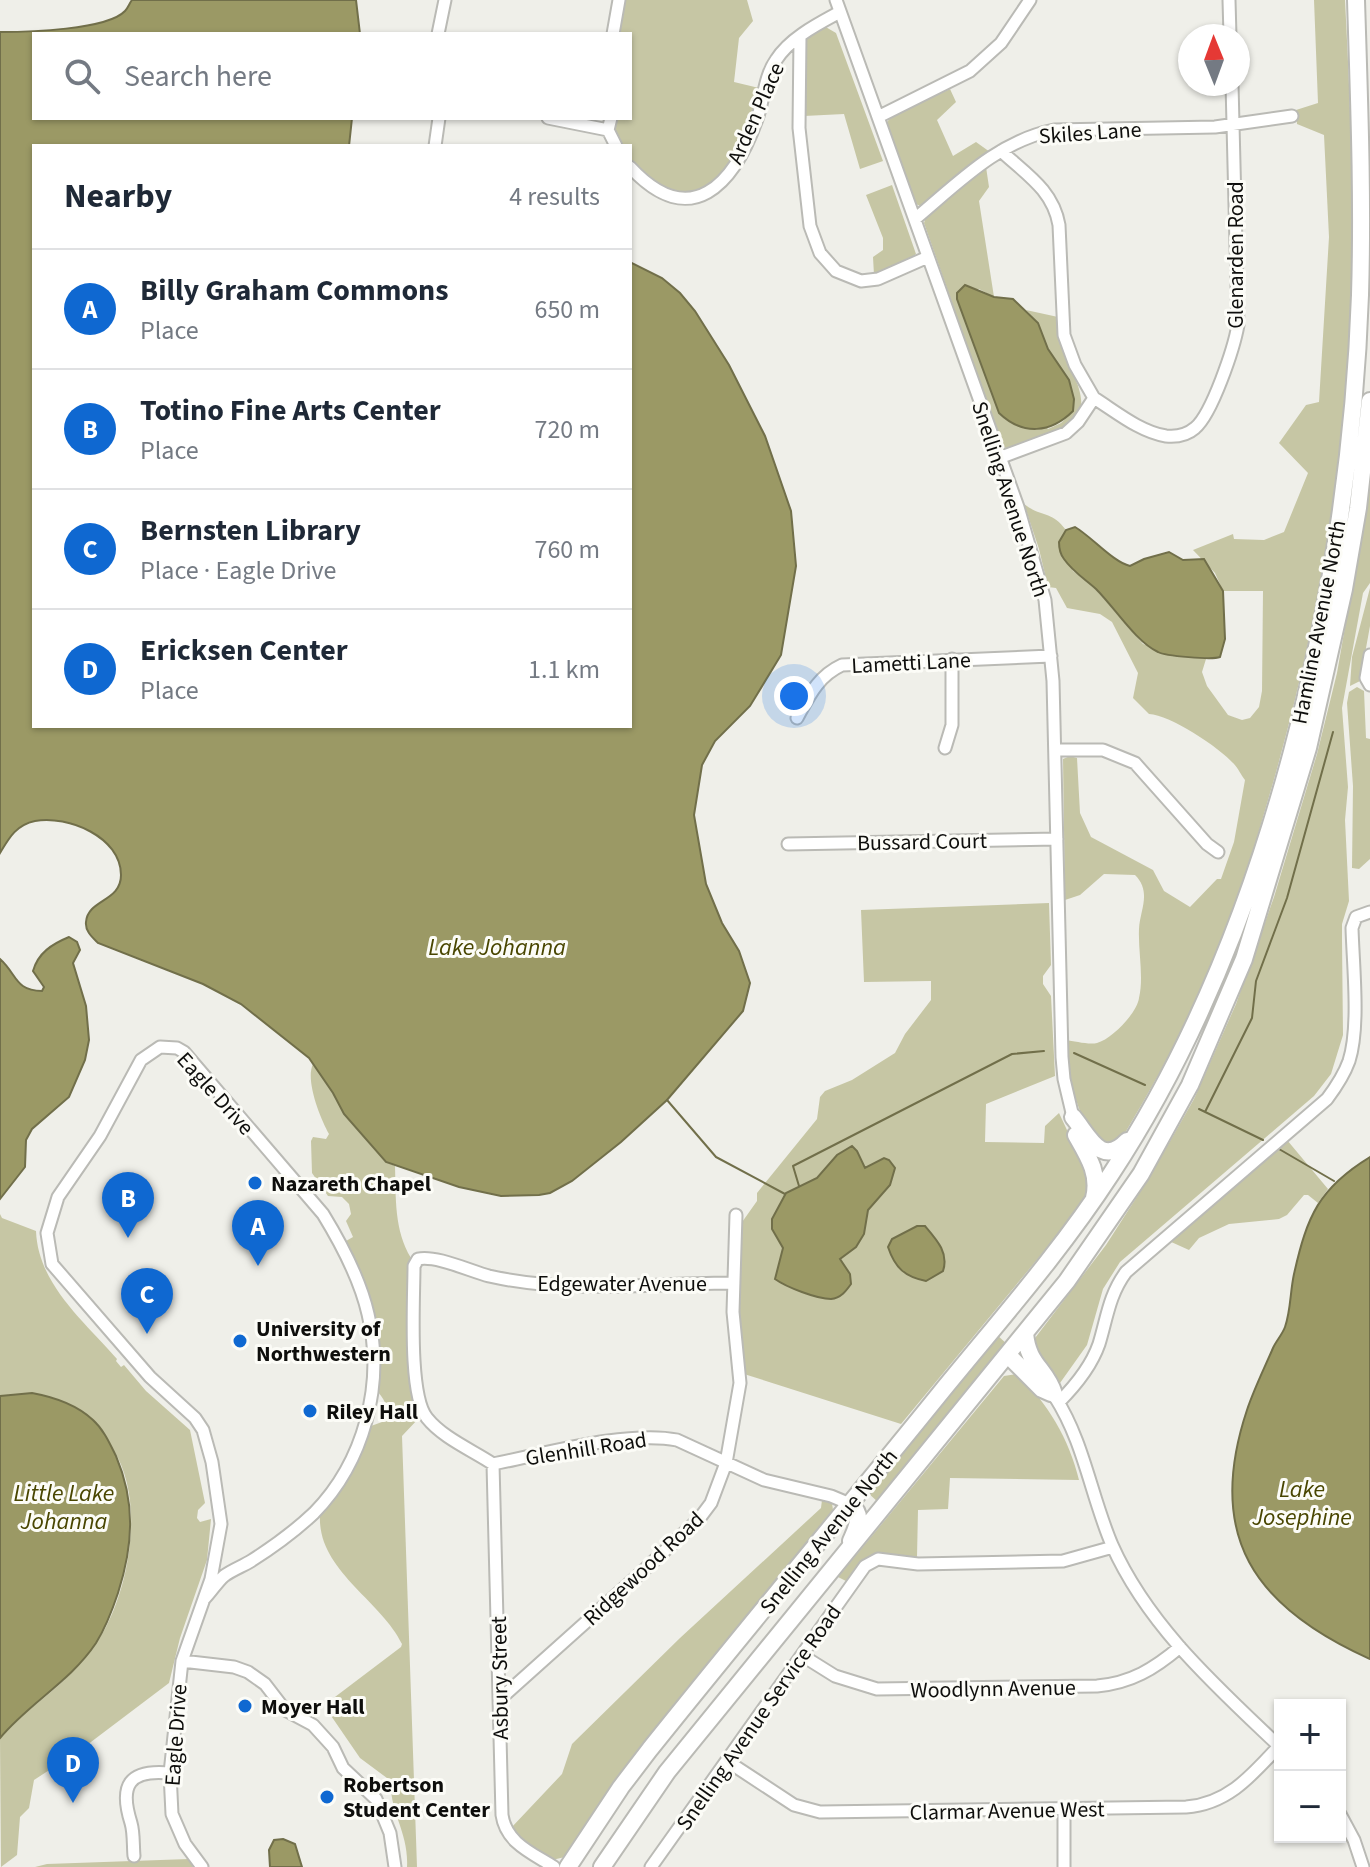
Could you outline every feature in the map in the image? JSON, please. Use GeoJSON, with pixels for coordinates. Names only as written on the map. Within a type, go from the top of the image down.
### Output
{"type":"FeatureCollection","features":[{"type":"Feature","properties":{"kind":"highway","name":"Hamline Avenue North"},"geometry":{"type":"LineString","coordinates":[[1093,1200],[1159,1095],[1208,996],[1241,915],[1295,733],[1329,579],[1350,431],[1360,297],[1356,0]]}},
{"type":"Feature","properties":{"kind":"highway","name":"Hamline Avenue North"},"geometry":{"type":"LineString","coordinates":[[1025,1333],[1094,1245],[1141,1174],[1190,1085],[1244,959],[1291,812],[1325,684],[1358,508],[1370,401]]}},
{"type":"Feature","properties":{"kind":"highway"},"geometry":{"type":"LineString","coordinates":[[1073,1117],[1093,1145],[1103,1151],[1115,1151],[1126,1144],[1159,1095]]}},
{"type":"Feature","properties":{"kind":"highway"},"geometry":{"type":"LineString","coordinates":[[1073,1117],[1075,1133],[1094,1170],[1097,1184],[1093,1200]]}},
{"type":"Feature","properties":{"kind":"highway","name":"Snelling Avenue North"},"geometry":{"type":"LineString","coordinates":[[568,1867],[650,1749],[1057,1250],[1093,1200]]}},
{"type":"Feature","properties":{"kind":"highway"},"geometry":{"type":"LineString","coordinates":[[1025,1333],[1030,1357],[1051,1383],[1056,1398]]}},
{"type":"Feature","properties":{"kind":"highway","name":"Snelling Avenue North"},"geometry":{"type":"LineString","coordinates":[[602,1867],[667,1772],[1025,1333]]}},
{"type":"Feature","properties":{"kind":"highway"},"geometry":{"type":"LineString","coordinates":[[1008,1355],[1042,1389],[1056,1398]]}},
{"type":"Feature","properties":{"kind":"highway"},"geometry":{"type":"LineString","coordinates":[[843,1558],[857,1529],[859,1516],[850,1504]]}},
{"type":"Feature","properties":{"kind":"street"},"geometry":{"type":"LineString","coordinates":[[438,32],[445,0]]}},
{"type":"Feature","properties":{"kind":"street"},"geometry":{"type":"LineString","coordinates":[[613,32],[619,0]]}},
{"type":"Feature","properties":{"kind":"street"},"geometry":{"type":"LineString","coordinates":[[878,117],[970,71],[1001,43],[1030,0]]}},
{"type":"Feature","properties":{"kind":"street"},"geometry":{"type":"LineString","coordinates":[[1229,0],[1230,24]]}},
{"type":"Feature","properties":{"kind":"street","name":"Snelling Avenue North"},"geometry":{"type":"LineString","coordinates":[[838,6],[1034,555],[1045,600],[1055,750],[1062,1057],[1073,1117]]}},
{"type":"Feature","properties":{"kind":"street","name":"Arden Place"},"geometry":{"type":"LineString","coordinates":[[632,169],[657,190],[680,197],[702,197],[720,186],[757,119],[775,60],[838,6]]}},
{"type":"Feature","properties":{"kind":"street"},"geometry":{"type":"LineString","coordinates":[[800,37],[799,128],[810,226],[820,253],[836,271],[861,281],[878,279],[928,257]]}},
{"type":"Feature","properties":{"kind":"street","name":"Glenarden Road"},"geometry":{"type":"LineString","coordinates":[[1094,398],[1163,436],[1185,434],[1202,421],[1230,358],[1238,325],[1232,96]]}},
{"type":"Feature","properties":{"kind":"street","name":"Skiles Lane"},"geometry":{"type":"LineString","coordinates":[[915,219],[1001,151],[1023,138],[1054,130],[1233,126],[1292,116]]}},
{"type":"Feature","properties":{"kind":"street"},"geometry":{"type":"LineString","coordinates":[[435,144],[439,120]]}},
{"type":"Feature","properties":{"kind":"street"},"geometry":{"type":"LineString","coordinates":[[568,120],[609,124],[615,144]]}},
{"type":"Feature","properties":{"kind":"street"},"geometry":{"type":"LineString","coordinates":[[999,458],[1066,433],[1078,422],[1094,398],[1075,365],[1064,335],[1056,208],[1047,193],[1001,151]]}},
{"type":"Feature","properties":{"kind":"street"},"geometry":{"type":"LineString","coordinates":[[1369,684],[1366,678],[1370,655]]}},
{"type":"Feature","properties":{"kind":"street","name":"Lametti Lane"},"geometry":{"type":"LineString","coordinates":[[797,718],[819,681],[842,665],[1051,656]]}},
{"type":"Feature","properties":{"kind":"street"},"geometry":{"type":"LineString","coordinates":[[945,748],[952,725],[952,659]]}},
{"type":"Feature","properties":{"kind":"street"},"geometry":{"type":"LineString","coordinates":[[1055,750],[1103,750],[1135,763],[1207,844],[1218,852]]}},
{"type":"Feature","properties":{"kind":"street","name":"Bussard Court"},"geometry":{"type":"LineString","coordinates":[[788,844],[1057,839]]}},
{"type":"Feature","properties":{"kind":"street"},"geometry":{"type":"LineString","coordinates":[[1274,1740],[1180,1647],[1141,1595],[1113,1547],[1074,1430],[1056,1398],[1080,1379],[1090,1363],[1099,1344],[1112,1295],[1126,1272],[1327,1099],[1335,1088],[1347,1065],[1354,1041],[1352,928],[1356,917],[1370,912]]}},
{"type":"Feature","properties":{"kind":"street","name":"Eagle Drive"},"geometry":{"type":"LineString","coordinates":[[202,1867],[185,1844],[172,1814],[170,1773],[182,1661],[214,1566],[221,1524],[212,1462],[203,1430],[195,1418],[150,1377],[52,1264],[47,1233],[58,1197],[100,1136],[141,1060],[160,1047],[177,1048],[184,1052],[323,1214],[356,1276],[372,1333],[374,1360],[369,1410],[360,1441],[343,1478],[316,1511],[293,1531],[225,1576],[204,1599]]}},
{"type":"Feature","properties":{"kind":"street","name":"Ridgewood Road"},"geometry":{"type":"LineString","coordinates":[[499,1700],[699,1519],[711,1503],[726,1463],[740,1383],[735,1352],[736,1215]]}},
{"type":"Feature","properties":{"kind":"street","name":"Edgewater Avenue"},"geometry":{"type":"LineString","coordinates":[[493,1464],[438,1428],[423,1411],[417,1395],[414,1266],[418,1259],[428,1258],[485,1275],[538,1285],[734,1283]]}},
{"type":"Feature","properties":{"kind":"street","name":"Glenhill Road"},"geometry":{"type":"LineString","coordinates":[[493,1464],[647,1437],[677,1440],[764,1480],[831,1496],[850,1504]]}},
{"type":"Feature","properties":{"kind":"street","name":"Asbury Street"},"geometry":{"type":"LineString","coordinates":[[493,1464],[503,1822],[513,1840],[554,1867]]}},
{"type":"Feature","properties":{"kind":"street","name":"Snelling Avenue Service Road"},"geometry":{"type":"LineString","coordinates":[[651,1867],[865,1566],[878,1559],[918,1564],[1063,1561],[1113,1547]]}},
{"type":"Feature","properties":{"kind":"street"},"geometry":{"type":"LineString","coordinates":[[214,1566],[225,1576]]}},
{"type":"Feature","properties":{"kind":"street","name":"Woodlynn Avenue"},"geometry":{"type":"LineString","coordinates":[[803,1656],[835,1676],[877,1689],[1097,1686],[1139,1676],[1180,1647]]}},
{"type":"Feature","properties":{"kind":"street"},"geometry":{"type":"LineString","coordinates":[[182,1661],[234,1667],[248,1672],[265,1684],[285,1710],[313,1725],[333,1747],[343,1768],[376,1799],[390,1833],[395,1867]]}},
{"type":"Feature","properties":{"kind":"street","name":"Clarmar Avenue West"},"geometry":{"type":"LineString","coordinates":[[727,1761],[787,1801],[820,1812],[1064,1809],[1205,1804],[1238,1788],[1274,1752]]}},
{"type":"Feature","properties":{"kind":"street"},"geometry":{"type":"LineString","coordinates":[[134,1856],[131,1821],[125,1804],[129,1788],[135,1776],[146,1771],[170,1773]]}},
{"type":"Feature","properties":{"kind":"street"},"geometry":{"type":"LineString","coordinates":[[1064,1809],[1064,1867]]}},
{"type":"Feature","properties":{"kind":"street"},"geometry":{"type":"LineString","coordinates":[[1346,1825],[1363,1867]]}},
{"type":"Feature","properties":{"kind":"green space"},"geometry":{"type":"Polygon","coordinates":[[[623,0],[747,0],[753,21],[739,38],[734,82],[759,88],[757,97],[753,113],[726,169],[715,183],[704,190],[692,193],[669,189],[632,161],[632,144],[619,144],[616,120],[632,120],[632,32],[617,32],[623,0]]]}},
{"type":"Feature","properties":{"kind":"green space"},"geometry":{"type":"Polygon","coordinates":[[[1314,0],[1345,0],[1351,131],[1349,350],[1338,466],[1321,581],[1282,751],[1226,933],[1187,1020],[1125,1133],[1115,1142],[1098,1144],[1074,1095],[1066,1040],[1090,1044],[1103,1041],[1134,1011],[1140,990],[1139,929],[1144,895],[1135,875],[1104,874],[1080,895],[1065,900],[1063,759],[1070,756],[1077,758],[1080,813],[1091,837],[1153,870],[1164,891],[1190,907],[1217,879],[1221,879],[1234,842],[1245,780],[1234,764],[1217,749],[1181,726],[1149,714],[1133,698],[1138,673],[1112,622],[1100,614],[1067,608],[1056,588],[1048,587],[1024,504],[1056,519],[1066,530],[1059,542],[1073,571],[1094,587],[1143,644],[1175,655],[1206,659],[1202,672],[1207,686],[1228,715],[1242,720],[1250,718],[1259,707],[1262,691],[1263,591],[1223,591],[1215,573],[1193,550],[1233,534],[1234,539],[1264,540],[1284,532],[1308,473],[1279,443],[1306,405],[1319,402],[1329,237],[1324,135],[1297,124],[1296,110],[1318,103],[1314,0]]]}},
{"type":"Feature","properties":{"kind":"green space"},"geometry":{"type":"Polygon","coordinates":[[[824,26],[836,33],[883,161],[860,169],[844,114],[804,116],[805,39],[824,26]]]}},
{"type":"Feature","properties":{"kind":"green space"},"geometry":{"type":"Polygon","coordinates":[[[950,89],[956,102],[937,120],[953,156],[976,142],[990,152],[920,206],[916,204],[887,122],[892,116],[950,89]]]}},
{"type":"Feature","properties":{"kind":"green space"},"geometry":{"type":"Polygon","coordinates":[[[986,167],[989,187],[979,201],[994,297],[979,289],[957,299],[974,341],[1048,429],[1061,423],[1073,411],[1069,380],[1048,349],[1038,323],[1026,310],[1058,317],[1062,348],[1081,402],[1073,422],[1061,431],[1008,450],[1002,445],[924,223],[927,214],[986,167]]]}},
{"type":"Feature","properties":{"kind":"green space"},"geometry":{"type":"Polygon","coordinates":[[[892,185],[916,254],[874,275],[873,257],[883,250],[883,238],[866,195],[892,185]]]}},
{"type":"Feature","properties":{"kind":"green space"},"geometry":{"type":"Polygon","coordinates":[[[1370,484],[1370,583],[1363,593],[1342,708],[1348,787],[1345,820],[1349,901],[1342,924],[1343,1035],[1331,1074],[1314,1096],[1120,1262],[1103,1289],[1087,1345],[1058,1383],[1036,1357],[1032,1342],[1106,1245],[1194,1099],[1236,1004],[1274,897],[1317,754],[1337,673],[1370,484]]]}},
{"type":"Feature","properties":{"kind":"green space"},"geometry":{"type":"Polygon","coordinates":[[[1370,588],[1370,626],[1360,681],[1350,686],[1352,657],[1370,588]]]}},
{"type":"Feature","properties":{"kind":"green space"},"geometry":{"type":"Polygon","coordinates":[[[1357,687],[1364,691],[1366,738],[1370,739],[1370,859],[1359,869],[1352,868],[1353,786],[1347,703],[1349,692],[1357,687]]]}},
{"type":"Feature","properties":{"kind":"green space"},"geometry":{"type":"Polygon","coordinates":[[[1049,903],[1051,965],[1043,976],[1043,984],[1051,996],[1055,1076],[986,1104],[985,1142],[1044,1143],[1045,1126],[1059,1113],[1089,1177],[1085,1196],[1055,1238],[901,1424],[744,1374],[738,1307],[740,1225],[757,1201],[757,1193],[817,1119],[820,1097],[825,1091],[852,1080],[895,1053],[905,1034],[931,1000],[931,981],[864,982],[861,910],[1049,903]]]}},
{"type":"Feature","properties":{"kind":"green space"},"geometry":{"type":"Polygon","coordinates":[[[313,1064],[344,1114],[386,1162],[395,1166],[399,1225],[411,1258],[408,1265],[412,1395],[419,1418],[402,1436],[417,1867],[407,1867],[405,1843],[393,1802],[391,1781],[360,1758],[325,1707],[402,1644],[380,1613],[339,1568],[322,1535],[320,1515],[351,1470],[371,1426],[382,1422],[387,1410],[378,1392],[372,1314],[346,1241],[353,1237],[346,1221],[351,1214],[349,1204],[342,1197],[328,1196],[312,1173],[311,1141],[313,1137],[326,1139],[329,1134],[312,1089],[313,1064]]]}},
{"type":"Feature","properties":{"kind":"green space"},"geometry":{"type":"Polygon","coordinates":[[[1287,1140],[1328,1189],[1318,1203],[1304,1195],[1287,1215],[1279,1219],[1229,1224],[1199,1238],[1189,1250],[1169,1241],[1287,1140]]]}},
{"type":"Feature","properties":{"kind":"green space"},"geometry":{"type":"Polygon","coordinates":[[[0,1214],[2,1218],[36,1231],[45,1268],[65,1301],[121,1367],[124,1365],[146,1391],[190,1430],[205,1503],[198,1510],[197,1518],[200,1522],[211,1519],[207,1560],[180,1638],[169,1683],[83,1748],[34,1780],[29,1808],[20,1817],[17,1855],[1,1867],[0,1738],[73,1671],[106,1627],[122,1585],[131,1514],[123,1469],[108,1444],[32,1393],[0,1396],[0,1214]]]}},
{"type":"Feature","properties":{"kind":"green space"},"geometry":{"type":"Polygon","coordinates":[[[996,1334],[1008,1345],[878,1502],[868,1493],[996,1334]]]}},
{"type":"Feature","properties":{"kind":"green space"},"geometry":{"type":"Polygon","coordinates":[[[1017,1374],[1056,1422],[1079,1480],[950,1478],[948,1509],[918,1510],[917,1557],[877,1554],[865,1561],[846,1581],[838,1577],[1004,1376],[1017,1374]]]}},
{"type":"Feature","properties":{"kind":"green space"},"geometry":{"type":"Polygon","coordinates":[[[822,1500],[832,1503],[833,1510],[642,1745],[565,1857],[552,1860],[519,1839],[511,1828],[562,1774],[572,1744],[680,1638],[821,1508],[822,1500]]]}},
{"type":"Feature","properties":{"kind":"green space"},"geometry":{"type":"Polygon","coordinates":[[[189,1859],[193,1867],[35,1867],[47,1864],[189,1859]]]}},
{"type":"Feature","properties":{"kind":"water","name":"Lake Johanna"},"geometry":{"type":"Polygon","coordinates":[[[132,0],[356,0],[360,32],[32,32],[32,120],[352,120],[349,144],[32,144],[32,728],[632,728],[632,263],[662,278],[695,311],[729,365],[765,436],[791,511],[796,566],[781,655],[750,706],[715,741],[702,765],[694,815],[706,884],[722,923],[739,951],[750,983],[743,1011],[667,1100],[572,1181],[550,1193],[501,1196],[459,1187],[386,1162],[344,1114],[309,1058],[241,1004],[203,984],[98,943],[89,934],[88,914],[116,890],[121,875],[119,862],[112,850],[90,832],[62,822],[35,821],[18,829],[0,853],[0,32],[85,26],[116,17],[125,11],[132,0]]]}},
{"type":"Feature","properties":{"kind":"water"},"geometry":{"type":"Polygon","coordinates":[[[965,285],[994,297],[1013,299],[1038,323],[1048,349],[1069,380],[1074,399],[1073,411],[1056,424],[1027,428],[999,413],[957,299],[957,293],[965,285]]]}},
{"type":"Feature","properties":{"kind":"water"},"geometry":{"type":"Polygon","coordinates":[[[1075,527],[1117,560],[1130,566],[1169,552],[1183,560],[1204,559],[1223,591],[1225,639],[1220,657],[1199,658],[1162,653],[1142,641],[1063,557],[1059,542],[1066,530],[1075,527]]]}},
{"type":"Feature","properties":{"kind":"water"},"geometry":{"type":"Polygon","coordinates":[[[69,937],[77,942],[80,950],[73,963],[86,1006],[89,1040],[85,1060],[69,1097],[32,1129],[26,1140],[25,1167],[0,1199],[0,959],[21,985],[42,991],[44,987],[33,971],[38,959],[46,950],[69,937]]]}},
{"type":"Feature","properties":{"kind":"water"},"geometry":{"type":"Polygon","coordinates":[[[852,1146],[865,1168],[884,1158],[895,1168],[890,1185],[868,1210],[864,1234],[856,1247],[840,1259],[850,1274],[851,1284],[845,1292],[831,1299],[786,1286],[775,1279],[783,1248],[772,1229],[772,1219],[786,1193],[817,1178],[837,1155],[852,1146]]]}},
{"type":"Feature","properties":{"kind":"water","name":"Lake Josephine"},"geometry":{"type":"Polygon","coordinates":[[[1370,1157],[1370,1659],[1330,1639],[1296,1616],[1269,1591],[1249,1562],[1237,1530],[1232,1495],[1235,1455],[1247,1410],[1285,1327],[1294,1274],[1310,1220],[1338,1180],[1370,1157]]]}},
{"type":"Feature","properties":{"kind":"water"},"geometry":{"type":"Polygon","coordinates":[[[917,1226],[925,1226],[941,1247],[944,1258],[943,1271],[926,1281],[902,1270],[888,1247],[892,1239],[917,1226]]]}},
{"type":"Feature","properties":{"kind":"water","name":"Little Lake Johanna"},"geometry":{"type":"Polygon","coordinates":[[[32,1393],[72,1406],[93,1420],[104,1433],[116,1456],[127,1491],[129,1541],[118,1593],[96,1643],[74,1669],[0,1738],[0,1396],[32,1393]]]}},
{"type":"Feature","properties":{"kind":"water"},"geometry":{"type":"Polygon","coordinates":[[[283,1839],[295,1844],[302,1867],[270,1867],[269,1850],[274,1840],[283,1839]]]}},
{"type":"Feature","properties":{"kind":"waterway"},"geometry":{"type":"LineString","coordinates":[[1205,1112],[1252,1018],[1256,981],[1287,898],[1333,732]]}},
{"type":"Feature","properties":{"kind":"waterway"},"geometry":{"type":"LineString","coordinates":[[799,1186],[793,1166],[1012,1054],[1044,1051]]}},
{"type":"Feature","properties":{"kind":"waterway"},"geometry":{"type":"LineString","coordinates":[[1074,1053],[1145,1085]]}},
{"type":"Feature","properties":{"kind":"waterway"},"geometry":{"type":"LineString","coordinates":[[667,1100],[716,1157],[785,1194]]}},
{"type":"Feature","properties":{"kind":"waterway"},"geometry":{"type":"LineString","coordinates":[[1199,1109],[1263,1140]]}},
{"type":"Feature","properties":{"kind":"waterway"},"geometry":{"type":"LineString","coordinates":[[1279,1149],[1334,1181]]}},
{"type":"Feature","properties":{"kind":"place","name":"Nazareth Chapel"},"geometry":{"type":"Point","coordinates":[255,1183]}},
{"type":"Feature","properties":{"kind":"place","name":"Totino Fine Arts Center"},"geometry":{"type":"Point","coordinates":[128,1238]}},
{"type":"Feature","properties":{"kind":"place","name":"Billy Graham Commons"},"geometry":{"type":"Point","coordinates":[258,1266]}},
{"type":"Feature","properties":{"kind":"place","name":"Bernsten Library"},"geometry":{"type":"Point","coordinates":[147,1334]}},
{"type":"Feature","properties":{"kind":"place","name":"University of Northwestern"},"geometry":{"type":"Point","coordinates":[240,1341]}},
{"type":"Feature","properties":{"kind":"place","name":"Riley Hall"},"geometry":{"type":"Point","coordinates":[310,1411]}},
{"type":"Feature","properties":{"kind":"place","name":"Moyer Hall"},"geometry":{"type":"Point","coordinates":[245,1706]}},
{"type":"Feature","properties":{"kind":"place","name":"Robertson Student Center"},"geometry":{"type":"Point","coordinates":[327,1797]}},
{"type":"Feature","properties":{"kind":"place","name":"Ericksen Center"},"geometry":{"type":"Point","coordinates":[73,1803]}}]}
